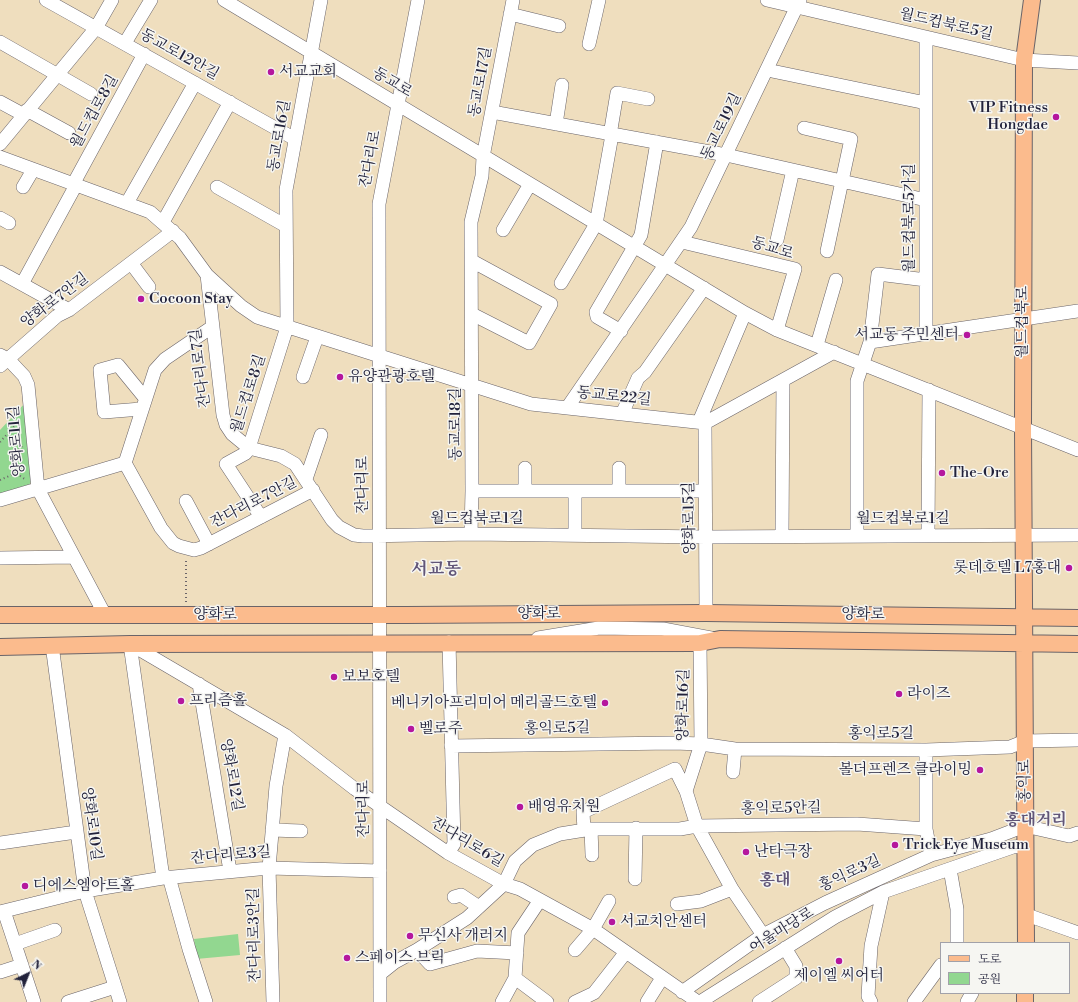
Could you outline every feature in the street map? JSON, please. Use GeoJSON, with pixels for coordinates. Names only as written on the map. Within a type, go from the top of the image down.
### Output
{"type":"FeatureCollection","features":[{"type":"Feature","properties":{"kind":"main road","name":"월드컵북로"},"geometry":{"type":"LineString","coordinates":[[1025,644],[1023,428],[1024,60],[1032,0]]}},
{"type":"Feature","properties":{"kind":"main road","name":"양화로"},"geometry":{"type":"LineString","coordinates":[[0,615],[706,613],[1024,616],[1078,618]]}},
{"type":"Feature","properties":{"kind":"main road","name":"양화로"},"geometry":{"type":"LineString","coordinates":[[0,647],[130,644],[700,642],[720,639],[1078,644]]}},
{"type":"Feature","properties":{"kind":"main road","name":"홍익로"},"geometry":{"type":"LineString","coordinates":[[1025,644],[1024,846],[1026,942]]}},
{"type":"Feature","properties":{"kind":"street","name":"동교로12안길"},"geometry":{"type":"LineString","coordinates":[[46,0],[295,139]]}},
{"type":"Feature","properties":{"kind":"street"},"geometry":{"type":"LineString","coordinates":[[0,144],[96,28],[112,0]]}},
{"type":"Feature","properties":{"kind":"street"},"geometry":{"type":"LineString","coordinates":[[125,43],[151,0]]}},
{"type":"Feature","properties":{"kind":"street","name":"동교로"},"geometry":{"type":"LineString","coordinates":[[224,0],[238,4],[311,53],[634,247],[776,330],[817,345],[1078,450]]}},
{"type":"Feature","properties":{"kind":"street","name":"동교로16길"},"geometry":{"type":"LineString","coordinates":[[287,327],[286,190],[320,0]]}},
{"type":"Feature","properties":{"kind":"street","name":"잔다리로"},"geometry":{"type":"LineString","coordinates":[[381,1002],[381,807],[378,644],[380,355],[379,204],[418,0]]}},
{"type":"Feature","properties":{"kind":"street","name":"동교로17길"},"geometry":{"type":"LineString","coordinates":[[484,157],[513,0]]}},
{"type":"Feature","properties":{"kind":"street"},"geometry":{"type":"LineString","coordinates":[[589,44],[599,0]]}},
{"type":"Feature","properties":{"kind":"street","name":"월드컵북로5길"},"geometry":{"type":"LineString","coordinates":[[767,0],[798,3],[926,37],[1024,60],[1078,63]]}},
{"type":"Feature","properties":{"kind":"street","name":"동교로19길"},"geometry":{"type":"LineString","coordinates":[[666,265],[691,227],[798,3]]}},
{"type":"Feature","properties":{"kind":"street"},"geometry":{"type":"LineString","coordinates":[[510,14],[559,26]]}},
{"type":"Feature","properties":{"kind":"street","name":"월드컵북로5가길"},"geometry":{"type":"LineString","coordinates":[[926,37],[926,333]]}},
{"type":"Feature","properties":{"kind":"street"},"geometry":{"type":"LineString","coordinates":[[0,42],[91,94]]}},
{"type":"Feature","properties":{"kind":"street","name":"월드컵로8길"},"geometry":{"type":"LineString","coordinates":[[22,284],[76,185],[76,179],[144,54]]}},
{"type":"Feature","properties":{"kind":"street"},"geometry":{"type":"LineString","coordinates":[[767,70],[926,103]]}},
{"type":"Feature","properties":{"kind":"street"},"geometry":{"type":"LineString","coordinates":[[127,203],[195,83]]}},
{"type":"Feature","properties":{"kind":"street"},"geometry":{"type":"LineString","coordinates":[[556,124],[562,85]]}},
{"type":"Feature","properties":{"kind":"street"},"geometry":{"type":"LineString","coordinates":[[561,283],[596,224],[612,135],[611,129],[617,93],[648,99]]}},
{"type":"Feature","properties":{"kind":"street"},"geometry":{"type":"LineString","coordinates":[[0,102],[69,133]]}},
{"type":"Feature","properties":{"kind":"street"},"geometry":{"type":"LineString","coordinates":[[163,222],[230,102]]}},
{"type":"Feature","properties":{"kind":"street"},"geometry":{"type":"LineString","coordinates":[[492,112],[726,155],[926,200]]}},
{"type":"Feature","properties":{"kind":"street"},"geometry":{"type":"LineString","coordinates":[[804,128],[851,139],[827,251]]}},
{"type":"Feature","properties":{"kind":"street"},"geometry":{"type":"LineString","coordinates":[[620,331],[597,317],[596,312],[640,235],[657,142]]}},
{"type":"Feature","properties":{"kind":"street"},"geometry":{"type":"LineString","coordinates":[[0,157],[150,212],[180,238],[207,275],[240,306],[257,317],[380,355]]}},
{"type":"Feature","properties":{"kind":"street","name":"동교로18길"},"geometry":{"type":"LineString","coordinates":[[471,534],[471,222],[482,176],[484,157]]}},
{"type":"Feature","properties":{"kind":"street"},"geometry":{"type":"LineString","coordinates":[[24,187],[33,170]]}},
{"type":"Feature","properties":{"kind":"street"},"geometry":{"type":"LineString","coordinates":[[777,240],[793,170]]}},
{"type":"Feature","properties":{"kind":"street"},"geometry":{"type":"LineString","coordinates":[[503,230],[530,184]]}},
{"type":"Feature","properties":{"kind":"street"},"geometry":{"type":"LineString","coordinates":[[217,187],[286,226]]}},
{"type":"Feature","properties":{"kind":"street","name":"양화로7안길"},"geometry":{"type":"LineString","coordinates":[[2,360],[57,316],[69,310],[173,231]]}},
{"type":"Feature","properties":{"kind":"street","name":"동교로"},"geometry":{"type":"LineString","coordinates":[[682,242],[795,269],[776,330]]}},
{"type":"Feature","properties":{"kind":"street"},"geometry":{"type":"LineString","coordinates":[[472,261],[551,304],[529,344],[472,314]]}},
{"type":"Feature","properties":{"kind":"street"},"geometry":{"type":"LineString","coordinates":[[131,263],[149,287]]}},
{"type":"Feature","properties":{"kind":"street"},"geometry":{"type":"LineString","coordinates":[[567,408],[666,265]]}},
{"type":"Feature","properties":{"kind":"street"},"geometry":{"type":"LineString","coordinates":[[0,272],[69,310]]}},
{"type":"Feature","properties":{"kind":"street"},"geometry":{"type":"LineString","coordinates":[[857,535],[857,381],[870,342],[878,274],[926,280]]}},
{"type":"Feature","properties":{"kind":"street","name":"잔다리로7길"},"geometry":{"type":"LineString","coordinates":[[207,275],[223,415],[226,425],[232,434],[249,448],[281,456],[295,464],[332,520],[342,529],[354,535],[378,536]]}},
{"type":"Feature","properties":{"kind":"street"},"geometry":{"type":"LineString","coordinates":[[817,345],[836,280]]}},
{"type":"Feature","properties":{"kind":"street"},"geometry":{"type":"LineString","coordinates":[[622,414],[638,378],[645,372],[704,288]]}},
{"type":"Feature","properties":{"kind":"street"},"geometry":{"type":"LineString","coordinates":[[870,342],[1078,311]]}},
{"type":"Feature","properties":{"kind":"street"},"geometry":{"type":"LineString","coordinates":[[745,313],[701,417],[705,423],[834,352]]}},
{"type":"Feature","properties":{"kind":"street"},"geometry":{"type":"LineString","coordinates":[[186,549],[173,543],[167,537],[125,463],[155,370],[162,362],[212,327]]}},
{"type":"Feature","properties":{"kind":"street","name":"월드컵로8길"},"geometry":{"type":"LineString","coordinates":[[249,448],[287,327]]}},
{"type":"Feature","properties":{"kind":"street"},"geometry":{"type":"LineString","coordinates":[[303,378],[316,336]]}},
{"type":"Feature","properties":{"kind":"street","name":"동교로22길"},"geometry":{"type":"LineString","coordinates":[[380,355],[531,404],[705,423]]}},
{"type":"Feature","properties":{"kind":"street","name":"양화로11길"},"geometry":{"type":"LineString","coordinates":[[2,360],[24,376],[28,385],[34,486],[105,615]]}},
{"type":"Feature","properties":{"kind":"street"},"geometry":{"type":"LineString","coordinates":[[782,536],[783,380]]}},
{"type":"Feature","properties":{"kind":"street"},"geometry":{"type":"LineString","coordinates":[[928,535],[929,390]]}},
{"type":"Feature","properties":{"kind":"street","name":"양화로15길"},"geometry":{"type":"LineString","coordinates":[[705,423],[706,613]]}},
{"type":"Feature","properties":{"kind":"street"},"geometry":{"type":"LineString","coordinates":[[306,479],[321,435]]}},
{"type":"Feature","properties":{"kind":"street"},"geometry":{"type":"LineString","coordinates":[[249,448],[246,453],[226,464],[261,517]]}},
{"type":"Feature","properties":{"kind":"street","name":"양화로11길"},"geometry":{"type":"LineString","coordinates":[[34,486],[125,463]]}},
{"type":"Feature","properties":{"kind":"street"},"geometry":{"type":"LineString","coordinates":[[525,468],[525,491]]}},
{"type":"Feature","properties":{"kind":"street"},"geometry":{"type":"LineString","coordinates":[[619,468],[619,491]]}},
{"type":"Feature","properties":{"kind":"street"},"geometry":{"type":"LineString","coordinates":[[0,500],[34,486]]}},
{"type":"Feature","properties":{"kind":"street","name":"잔다리로7안길"},"geometry":{"type":"LineString","coordinates":[[186,549],[194,550],[209,544],[313,490]]}},
{"type":"Feature","properties":{"kind":"street"},"geometry":{"type":"LineString","coordinates":[[575,491],[575,535]]}},
{"type":"Feature","properties":{"kind":"street"},"geometry":{"type":"LineString","coordinates":[[472,492],[705,491]]}},
{"type":"Feature","properties":{"kind":"street","name":"잔다리로7안길"},"geometry":{"type":"LineString","coordinates":[[186,501],[209,544]]}},
{"type":"Feature","properties":{"kind":"street","name":"월드컵북로1길"},"geometry":{"type":"LineString","coordinates":[[378,536],[471,534],[706,537],[1078,535]]}},
{"type":"Feature","properties":{"kind":"street"},"geometry":{"type":"LineString","coordinates":[[0,558],[74,557]]}},
{"type":"Feature","properties":{"kind":"street"},"geometry":{"type":"LineString","coordinates":[[513,642],[598,628],[663,629],[720,639]]}},
{"type":"Feature","properties":{"kind":"street"},"geometry":{"type":"LineString","coordinates":[[448,853],[454,844],[449,642]]}},
{"type":"Feature","properties":{"kind":"street","name":"양화로16길"},"geometry":{"type":"LineString","coordinates":[[686,791],[701,744],[700,642]]}},
{"type":"Feature","properties":{"kind":"street"},"geometry":{"type":"LineString","coordinates":[[130,644],[285,735],[381,807]]}},
{"type":"Feature","properties":{"kind":"street"},"geometry":{"type":"LineString","coordinates":[[130,644],[166,877],[206,1002]]}},
{"type":"Feature","properties":{"kind":"street","name":"양화로10길"},"geometry":{"type":"LineString","coordinates":[[52,646],[85,891],[120,1002]]}},
{"type":"Feature","properties":{"kind":"street","name":"양화로12길"},"geometry":{"type":"LineString","coordinates":[[199,684],[230,871]]}},
{"type":"Feature","properties":{"kind":"street"},"geometry":{"type":"LineString","coordinates":[[269,868],[276,786],[285,735]]}},
{"type":"Feature","properties":{"kind":"street"},"geometry":{"type":"LineString","coordinates":[[1025,740],[1078,740]]}},
{"type":"Feature","properties":{"kind":"street","name":"홍익로5길"},"geometry":{"type":"LineString","coordinates":[[451,746],[701,744],[735,749],[926,750],[1010,747],[1025,740]]}},
{"type":"Feature","properties":{"kind":"street"},"geometry":{"type":"LineString","coordinates":[[733,772],[735,749]]}},
{"type":"Feature","properties":{"kind":"street"},"geometry":{"type":"LineString","coordinates":[[926,750],[926,828],[931,855]]}},
{"type":"Feature","properties":{"kind":"street"},"geometry":{"type":"LineString","coordinates":[[592,855],[588,830],[583,812],[675,769],[686,791],[698,826],[732,889],[763,935]]}},
{"type":"Feature","properties":{"kind":"street","name":"잔다리로6길"},"geometry":{"type":"LineString","coordinates":[[381,807],[448,853],[504,884],[520,889],[593,929],[682,992],[699,1002]]}},
{"type":"Feature","properties":{"kind":"street","name":"홍익로5안길"},"geometry":{"type":"LineString","coordinates":[[504,884],[515,861],[534,845],[560,834],[588,830],[636,828],[680,829],[698,826],[857,824],[926,828]]}},
{"type":"Feature","properties":{"kind":"street"},"geometry":{"type":"LineString","coordinates":[[1025,826],[1069,836],[1078,833]]}},
{"type":"Feature","properties":{"kind":"street","name":"홍익로3길"},"geometry":{"type":"LineString","coordinates":[[682,992],[763,935],[828,902],[931,855],[991,838],[1025,826]]}},
{"type":"Feature","properties":{"kind":"street"},"geometry":{"type":"LineString","coordinates":[[635,879],[636,828]]}},
{"type":"Feature","properties":{"kind":"street"},"geometry":{"type":"LineString","coordinates":[[272,830],[301,831]]}},
{"type":"Feature","properties":{"kind":"street"},"geometry":{"type":"LineString","coordinates":[[0,842],[76,832]]}},
{"type":"Feature","properties":{"kind":"street","name":"어울마당로"},"geometry":{"type":"LineString","coordinates":[[699,1002],[835,917],[883,892],[1013,847],[1024,846]]}},
{"type":"Feature","properties":{"kind":"street"},"geometry":{"type":"LineString","coordinates":[[908,865],[915,880]]}},
{"type":"Feature","properties":{"kind":"street","name":"잔다리로3길"},"geometry":{"type":"LineString","coordinates":[[2,911],[85,891],[166,877],[269,868],[380,871]]}},
{"type":"Feature","properties":{"kind":"street","name":"잔다리로3안길"},"geometry":{"type":"LineString","coordinates":[[269,868],[273,1002]]}},
{"type":"Feature","properties":{"kind":"street"},"geometry":{"type":"LineString","coordinates":[[950,869],[957,908],[957,942]]}},
{"type":"Feature","properties":{"kind":"street"},"geometry":{"type":"LineString","coordinates":[[380,974],[396,962],[467,918],[504,884]]}},
{"type":"Feature","properties":{"kind":"street"},"geometry":{"type":"LineString","coordinates":[[677,904],[701,901],[732,889]]}},
{"type":"Feature","properties":{"kind":"street"},"geometry":{"type":"LineString","coordinates":[[871,1002],[868,996],[871,946],[883,892]]}},
{"type":"Feature","properties":{"kind":"street"},"geometry":{"type":"LineString","coordinates":[[454,897],[461,895],[479,907]]}},
{"type":"Feature","properties":{"kind":"street"},"geometry":{"type":"LineString","coordinates":[[502,1002],[515,978],[518,933],[540,900]]}},
{"type":"Feature","properties":{"kind":"street"},"geometry":{"type":"LineString","coordinates":[[575,950],[593,929],[609,901]]}},
{"type":"Feature","properties":{"kind":"street"},"geometry":{"type":"LineString","coordinates":[[828,902],[835,917]]}},
{"type":"Feature","properties":{"kind":"street"},"geometry":{"type":"LineString","coordinates":[[2,911],[15,944],[34,1002]]}},
{"type":"Feature","properties":{"kind":"street"},"geometry":{"type":"LineString","coordinates":[[1026,915],[1078,934]]}},
{"type":"Feature","properties":{"kind":"street"},"geometry":{"type":"LineString","coordinates":[[15,944],[55,930]]}},
{"type":"Feature","properties":{"kind":"street"},"geometry":{"type":"LineString","coordinates":[[759,1002],[796,978],[796,966],[785,948]]}},
{"type":"Feature","properties":{"kind":"street"},"geometry":{"type":"LineString","coordinates":[[417,950],[430,964],[477,951],[517,953]]}},
{"type":"Feature","properties":{"kind":"street"},"geometry":{"type":"LineString","coordinates":[[575,1002],[594,993],[626,952]]}},
{"type":"Feature","properties":{"kind":"street"},"geometry":{"type":"LineString","coordinates":[[0,972],[22,965]]}},
{"type":"Feature","properties":{"kind":"street"},"geometry":{"type":"LineString","coordinates":[[914,1002],[940,966]]}},
{"type":"Feature","properties":{"kind":"street"},"geometry":{"type":"LineString","coordinates":[[515,978],[547,1002]]}},
{"type":"Feature","properties":{"kind":"street"},"geometry":{"type":"LineString","coordinates":[[647,1002],[662,978]]}},
{"type":"Feature","properties":{"kind":"street"},"geometry":{"type":"LineString","coordinates":[[68,1002],[115,987]]}},
{"type":"Feature","properties":{"kind":"path"},"geometry":{"type":"LineString","coordinates":[[0,442],[18,422],[20,435]]}},
{"type":"Feature","properties":{"kind":"path"},"geometry":{"type":"LineString","coordinates":[[22,441],[22,447],[12,458],[16,473],[34,486]]}},
{"type":"Feature","properties":{"kind":"path"},"geometry":{"type":"LineString","coordinates":[[0,480],[16,473]]}},
{"type":"Feature","properties":{"kind":"path"},"geometry":{"type":"LineString","coordinates":[[186,549],[186,615]]}},
{"type":"Feature","properties":{"kind":"green space"},"geometry":{"type":"Polygon","coordinates":[[[25,403],[32,480],[28,487],[0,495],[0,430],[25,403]]]}},
{"type":"Feature","properties":{"kind":"green space"},"geometry":{"type":"Polygon","coordinates":[[[238,934],[240,955],[196,959],[194,939],[238,934]]]}},
{"type":"Feature","properties":{"kind":"place","name":"서교교회"},"geometry":{"type":"Point","coordinates":[271,72]}},
{"type":"Feature","properties":{"kind":"place","name":"VIP Fitness Hongdae"},"geometry":{"type":"Point","coordinates":[1056,117]}},
{"type":"Feature","properties":{"kind":"place","name":"Cocoon Stay"},"geometry":{"type":"Point","coordinates":[141,299]}},
{"type":"Feature","properties":{"kind":"place","name":"서교동 주민센터"},"geometry":{"type":"Point","coordinates":[967,335]}},
{"type":"Feature","properties":{"kind":"place","name":"유양관광호텔"},"geometry":{"type":"Point","coordinates":[340,377]}},
{"type":"Feature","properties":{"kind":"place","name":"The-Ore"},"geometry":{"type":"Point","coordinates":[942,473]}},
{"type":"Feature","properties":{"kind":"place","name":"롯데호텔 L7홍대"},"geometry":{"type":"Point","coordinates":[1069,568]}},
{"type":"Feature","properties":{"kind":"place","name":"보보호텔"},"geometry":{"type":"Point","coordinates":[334,677]}},
{"type":"Feature","properties":{"kind":"place","name":"라이즈"},"geometry":{"type":"Point","coordinates":[899,694]}},
{"type":"Feature","properties":{"kind":"place","name":"프리즘홀"},"geometry":{"type":"Point","coordinates":[181,701]}},
{"type":"Feature","properties":{"kind":"place","name":"베니키아프리미어 메리골드호텔"},"geometry":{"type":"Point","coordinates":[605,703]}},
{"type":"Feature","properties":{"kind":"place","name":"벨로주"},"geometry":{"type":"Point","coordinates":[411,729]}},
{"type":"Feature","properties":{"kind":"place","name":"볼더프렌즈 클라이밍"},"geometry":{"type":"Point","coordinates":[980,770]}},
{"type":"Feature","properties":{"kind":"place","name":"배영유치원"},"geometry":{"type":"Point","coordinates":[520,807]}},
{"type":"Feature","properties":{"kind":"place","name":"Trick Eye Museum"},"geometry":{"type":"Point","coordinates":[895,845]}},
{"type":"Feature","properties":{"kind":"place","name":"난타극장"},"geometry":{"type":"Point","coordinates":[746,852]}},
{"type":"Feature","properties":{"kind":"place","name":"디에스엠아트홀"},"geometry":{"type":"Point","coordinates":[25,886]}},
{"type":"Feature","properties":{"kind":"place","name":"서교치안센터"},"geometry":{"type":"Point","coordinates":[612,922]}},
{"type":"Feature","properties":{"kind":"place","name":"무신사 개러지"},"geometry":{"type":"Point","coordinates":[410,936]}},
{"type":"Feature","properties":{"kind":"place","name":"스페이스 브릭"},"geometry":{"type":"Point","coordinates":[347,958]}},
{"type":"Feature","properties":{"kind":"place","name":"제이엘 씨어터"},"geometry":{"type":"Point","coordinates":[839,961]}},
{"type":"Feature","properties":{"kind":"district","name":"서교동"},"geometry":{"type":"Point","coordinates":[436,570]}},
{"type":"Feature","properties":{"kind":"district","name":"홍대거리"},"geometry":{"type":"Point","coordinates":[1036,821]}},
{"type":"Feature","properties":{"kind":"district","name":"홍대"},"geometry":{"type":"Point","coordinates":[775,881]}}]}
